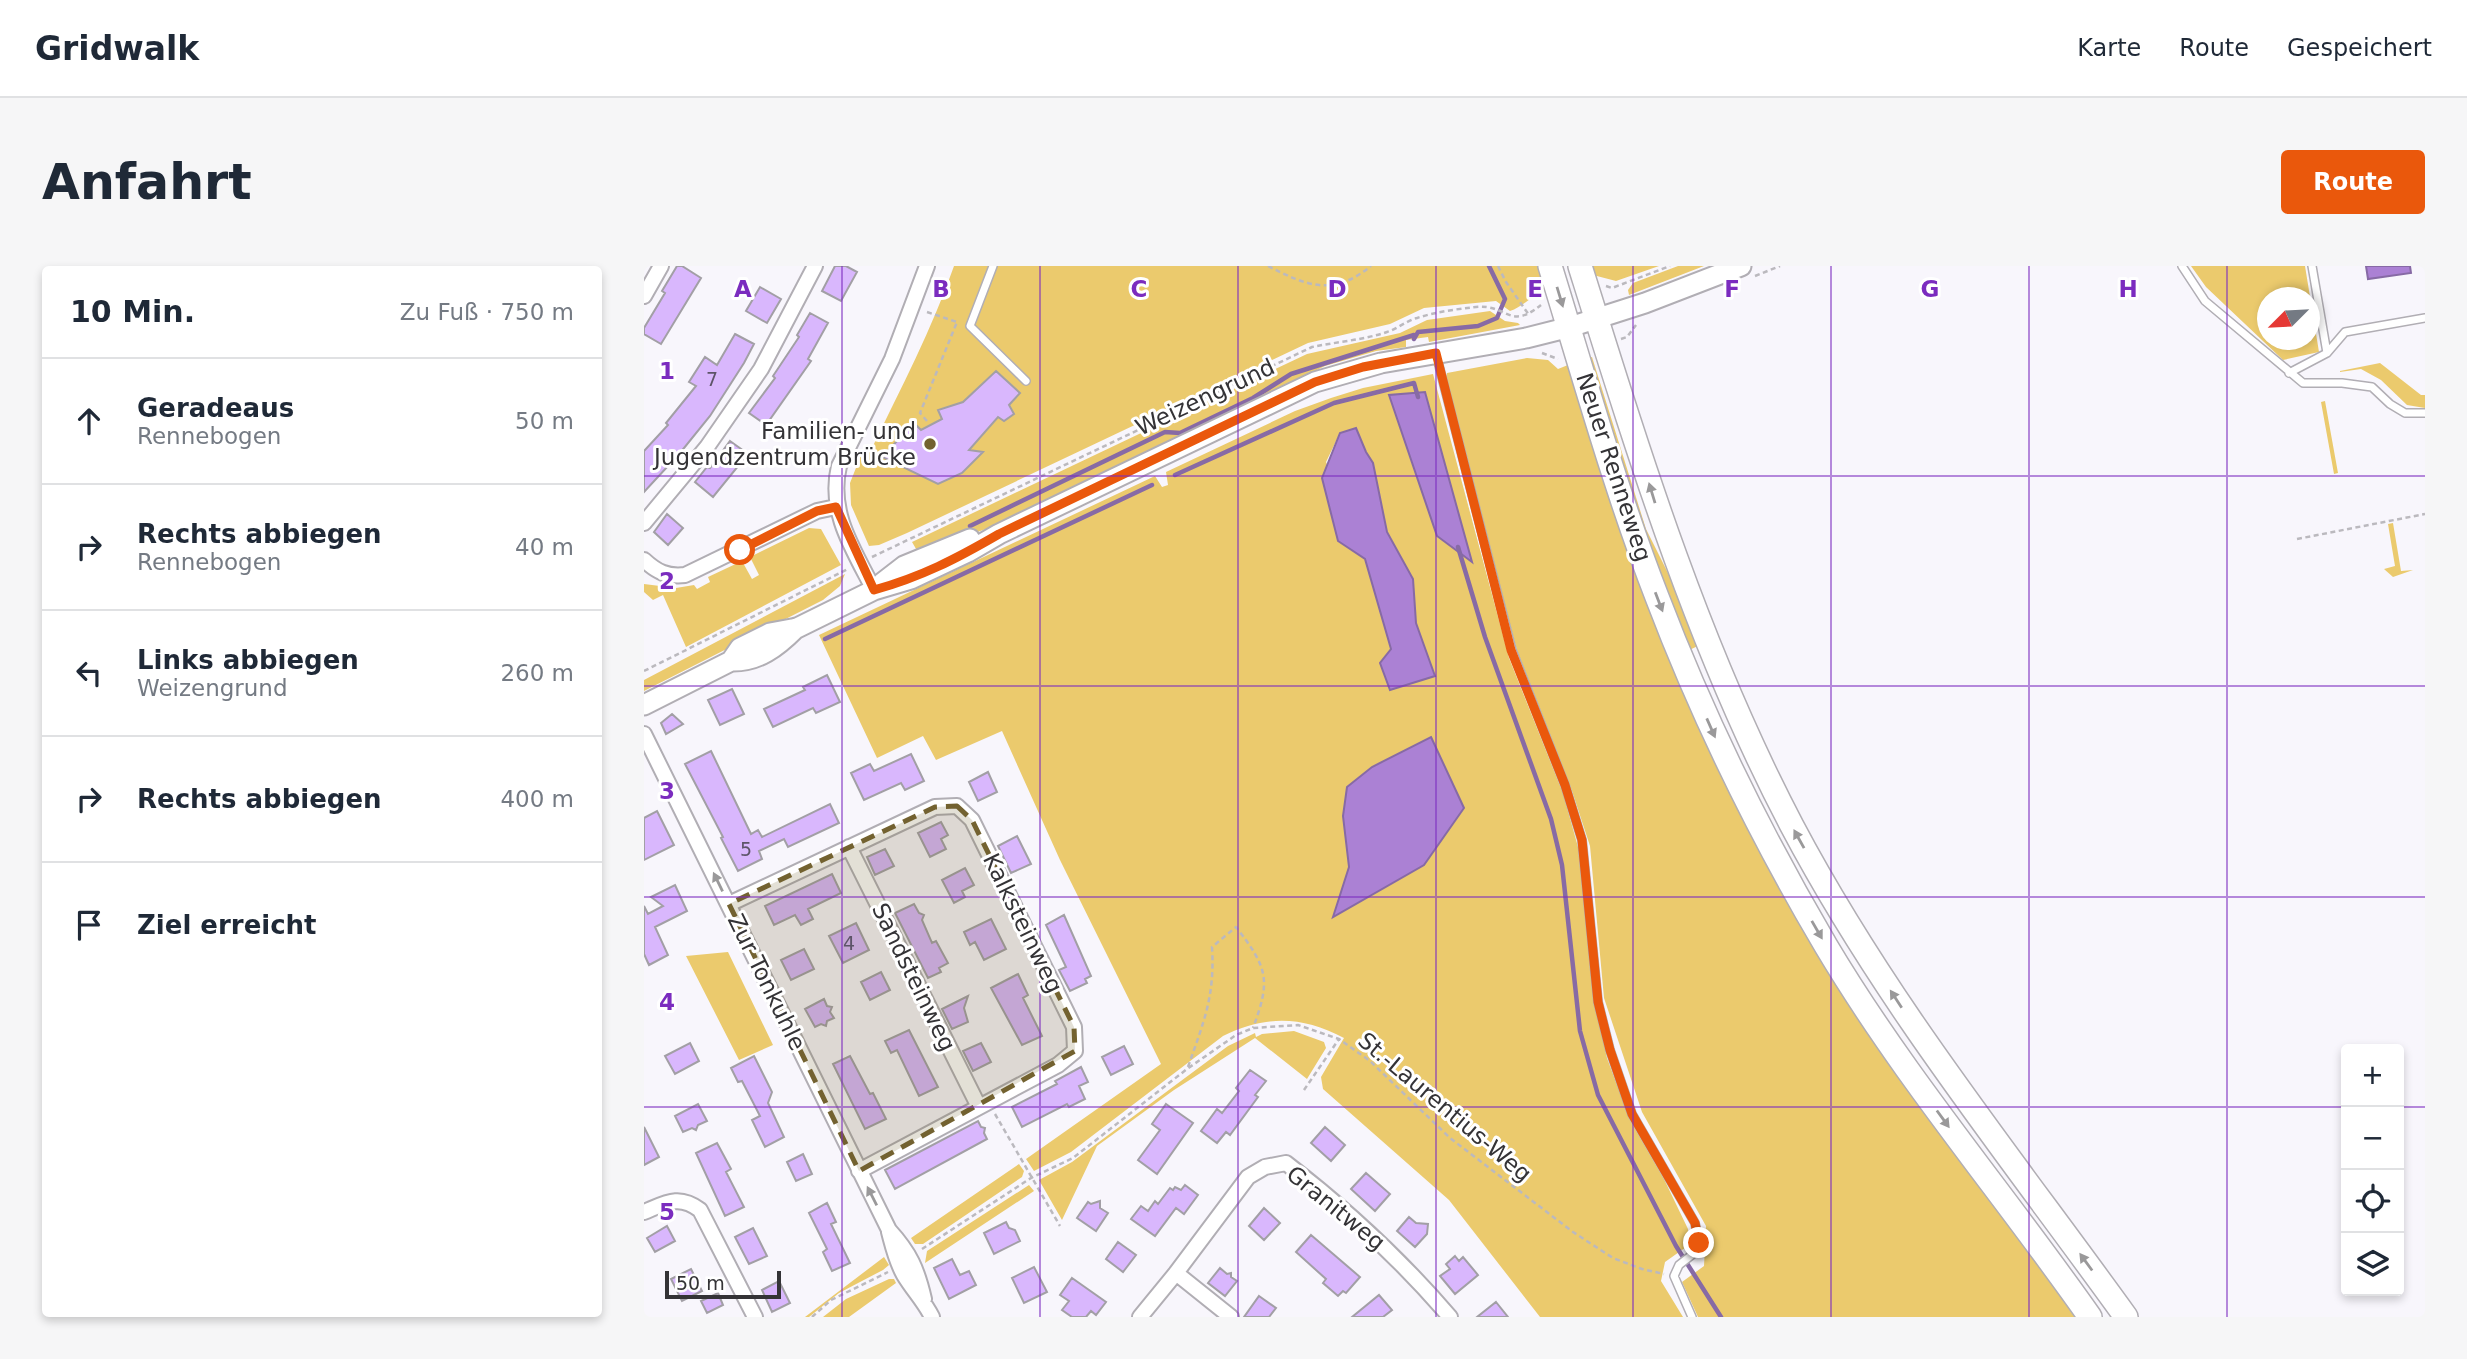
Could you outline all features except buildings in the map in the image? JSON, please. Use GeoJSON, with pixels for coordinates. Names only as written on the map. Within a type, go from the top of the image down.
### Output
{"type":"FeatureCollection","features":[{"type":"Feature","properties":{"kind":"main road","name":"Neuer Renneweg"},"geometry":{"type":"LineString","coordinates":[[1550,266],[1633,529],[1684,666],[1744,797],[1782,869],[1843,972],[1923,1091],[2090,1317]]}},
{"type":"Feature","properties":{"kind":"main road","name":"Neuer Renneweg"},"geometry":{"type":"LineString","coordinates":[[1580,266],[1655,503],[1710,651],[1743,727],[1793,829],[1868,957],[1962,1095],[2126,1317]]}},
{"type":"Feature","properties":{"kind":"main road","name":"Weizengrund"},"geometry":{"type":"LineString","coordinates":[[644,705],[731,661],[747,662],[778,646],[797,628],[874,590],[904,566],[970,539],[999,534],[1315,382],[1363,367],[1526,338],[1570,327],[1645,303],[1741,266]]}},
{"type":"Feature","properties":{"kind":"street"},"geometry":{"type":"LineString","coordinates":[[644,296],[661,266]]}},
{"type":"Feature","properties":{"kind":"street"},"geometry":{"type":"LineString","coordinates":[[644,523],[707,447],[761,369],[815,266]]}},
{"type":"Feature","properties":{"kind":"street"},"geometry":{"type":"LineString","coordinates":[[874,590],[836,507],[835,481],[839,466],[892,359],[927,266]]}},
{"type":"Feature","properties":{"kind":"street"},"geometry":{"type":"LineString","coordinates":[[644,560],[660,573],[685,575],[817,511],[836,507]]}},
{"type":"Feature","properties":{"kind":"street","name":"Zur Tonkuhle"},"geometry":{"type":"LineString","coordinates":[[644,734],[889,1230],[911,1259],[923,1299],[932,1317]]}},
{"type":"Feature","properties":{"kind":"street","name":"Kalksteinweg"},"geometry":{"type":"LineString","coordinates":[[729,904],[935,807],[957,806],[972,820],[1074,1027],[1075,1051],[1058,1065],[859,1171]]}},
{"type":"Feature","properties":{"kind":"street","name":"Sandsteinweg"},"geometry":{"type":"LineString","coordinates":[[849,847],[984,1104]]}},
{"type":"Feature","properties":{"kind":"street","name":"Granitweg"},"geometry":{"type":"LineString","coordinates":[[1140,1317],[1248,1177],[1265,1167],[1286,1163],[1367,1230],[1417,1279],[1450,1317]]}},
{"type":"Feature","properties":{"kind":"street"},"geometry":{"type":"LineString","coordinates":[[644,1212],[671,1200],[690,1202],[700,1210],[755,1317]]}},
{"type":"Feature","properties":{"kind":"street"},"geometry":{"type":"LineString","coordinates":[[1176,1273],[1231,1317]]}},
{"type":"Feature","properties":{"kind":"lane"},"geometry":{"type":"LineString","coordinates":[[993,266],[970,327],[1026,381]]}},
{"type":"Feature","properties":{"kind":"lane"},"geometry":{"type":"LineString","coordinates":[[2182,266],[2205,301],[2303,383],[2342,383],[2372,387],[2404,413],[2425,413]]}},
{"type":"Feature","properties":{"kind":"lane"},"geometry":{"type":"LineString","coordinates":[[2312,266],[2327,353]]}},
{"type":"Feature","properties":{"kind":"lane"},"geometry":{"type":"LineString","coordinates":[[2289,373],[2327,353],[2345,332],[2425,318]]}},
{"type":"Feature","properties":{"kind":"lane"},"geometry":{"type":"LineString","coordinates":[[1436,353],[1511,650],[1565,785],[1582,840],[1598,1002],[1610,1050],[1632,1114],[1695,1223],[1699,1243],[1693,1254],[1679,1265],[1674,1276],[1692,1317]]}},
{"type":"Feature","properties":{"kind":"path"},"geometry":{"type":"LineString","coordinates":[[1268,266],[1299,282],[1319,286],[1348,281],[1371,266]]}},
{"type":"Feature","properties":{"kind":"path"},"geometry":{"type":"LineString","coordinates":[[1498,266],[1528,315],[1549,299]]}},
{"type":"Feature","properties":{"kind":"path"},"geometry":{"type":"LineString","coordinates":[[1599,284],[1612,288],[1670,266]]}},
{"type":"Feature","properties":{"kind":"path"},"geometry":{"type":"LineString","coordinates":[[913,307],[970,327]]}},
{"type":"Feature","properties":{"kind":"path","name":"Weizengrund"},"geometry":{"type":"LineString","coordinates":[[873,556],[1297,352],[1385,333],[1418,317],[1474,307],[1494,308],[1508,315],[1521,317],[1528,315]]}},
{"type":"Feature","properties":{"kind":"path"},"geometry":{"type":"LineString","coordinates":[[927,421],[920,413],[957,322]]}},
{"type":"Feature","properties":{"kind":"path"},"geometry":{"type":"LineString","coordinates":[[2297,539],[2425,514]]}},
{"type":"Feature","properties":{"kind":"path"},"geometry":{"type":"LineString","coordinates":[[644,671],[846,570]]}},
{"type":"Feature","properties":{"kind":"path"},"geometry":{"type":"LineString","coordinates":[[1187,1069],[1209,1006],[1214,976],[1212,947],[1236,928],[1254,950],[1265,975],[1264,999],[1253,1028]]}},
{"type":"Feature","properties":{"kind":"path","name":"St.-Laurentius-Weg"},"geometry":{"type":"LineString","coordinates":[[917,1255],[923,1248],[1031,1178],[1073,1158],[1187,1069],[1236,1035],[1253,1028],[1298,1025],[1339,1039],[1370,1061],[1450,1138],[1573,1232],[1613,1258],[1642,1269],[1674,1276]]}},
{"type":"Feature","properties":{"kind":"path"},"geometry":{"type":"LineString","coordinates":[[1304,1090],[1339,1039]]}},
{"type":"Feature","properties":{"kind":"path"},"geometry":{"type":"LineString","coordinates":[[984,1104],[1060,1226]]}},
{"type":"Feature","properties":{"kind":"path"},"geometry":{"type":"LineString","coordinates":[[812,1317],[831,1300],[893,1268]]}},
{"type":"Feature","properties":{"kind":"highlighted area"},"geometry":{"type":"Polygon","coordinates":[[[957,806],[972,820],[1074,1027],[1075,1051],[859,1171],[729,904],[935,807],[957,806]]]}},
{"type":"Feature","properties":{"kind":"shaded area"},"geometry":{"type":"Polygon","coordinates":[[[954,266],[1539,266],[1545,288],[1510,311],[1496,301],[1424,308],[1390,324],[1308,343],[907,533],[879,545],[869,546],[851,505],[850,483],[865,445],[872,448],[905,381],[954,266]]]}},
{"type":"Feature","properties":{"kind":"shaded area"},"geometry":{"type":"Polygon","coordinates":[[[1588,266],[1659,266],[1616,281],[1593,275],[1588,266]]]}},
{"type":"Feature","properties":{"kind":"shaded area"},"geometry":{"type":"Polygon","coordinates":[[[1678,266],[1704,266],[1629,295],[1628,290],[1633,283],[1678,266]]]}},
{"type":"Feature","properties":{"kind":"shaded area"},"geometry":{"type":"Polygon","coordinates":[[[2191,266],[2305,266],[2308,287],[2257,287],[2257,335],[2206,287],[2191,266]]]}},
{"type":"Feature","properties":{"kind":"shaded area"},"geometry":{"type":"Polygon","coordinates":[[[2366,266],[2410,266],[2411,273],[2368,279],[2366,266]]]}},
{"type":"Feature","properties":{"kind":"shaded area"},"geometry":{"type":"Polygon","coordinates":[[[1490,311],[1505,321],[1520,325],[1429,342],[1428,337],[1406,340],[1406,347],[1376,351],[1325,366],[1007,521],[919,554],[912,542],[1307,354],[1400,333],[1427,320],[1490,311]]]}},
{"type":"Feature","properties":{"kind":"shaded area"},"geometry":{"type":"Polygon","coordinates":[[[2272,350],[2319,350],[2319,352],[2283,360],[2272,350]]]}},
{"type":"Feature","properties":{"kind":"shaded area"},"geometry":{"type":"Polygon","coordinates":[[[1592,357],[1646,529],[1671,579],[1698,646],[1687,651],[1651,557],[1588,358],[1592,357]]]}},
{"type":"Feature","properties":{"kind":"shaded area"},"geometry":{"type":"Polygon","coordinates":[[[1527,358],[1548,360],[1558,369],[1568,365],[1711,749],[2078,1317],[1698,1317],[1682,1282],[1704,1266],[1706,1226],[1642,1112],[1604,998],[1590,846],[1572,791],[1517,650],[1445,382],[1447,373],[1527,358]]]}},
{"type":"Feature","properties":{"kind":"shaded area"},"geometry":{"type":"Polygon","coordinates":[[[2380,363],[2421,395],[2425,395],[2425,408],[2407,405],[2381,380],[2361,369],[2340,372],[2380,363]]]}},
{"type":"Feature","properties":{"kind":"shaded area"},"geometry":{"type":"Polygon","coordinates":[[[1433,374],[1509,658],[1563,793],[1578,847],[1594,997],[1607,1058],[1630,1120],[1664,1179],[1688,1229],[1689,1245],[1665,1262],[1661,1281],[1683,1317],[1540,1317],[1449,1200],[1323,1089],[1321,1077],[1344,1038],[1313,1025],[1269,1022],[1254,1024],[1223,1036],[1071,1152],[1034,1171],[1026,1159],[1161,1064],[1060,860],[1002,731],[936,760],[923,736],[877,758],[819,635],[1155,476],[1162,487],[1168,485],[1166,472],[1295,411],[1363,388],[1433,374]],[[1356,428],[1340,433],[1326,462],[1365,558],[1391,649],[1390,690],[1434,676],[1416,623],[1413,579],[1387,531],[1373,463],[1356,428]]]}},
{"type":"Feature","properties":{"kind":"shaded area"},"geometry":{"type":"Polygon","coordinates":[[[1425,392],[1472,562],[1437,536],[1389,395],[1425,392]]]}},
{"type":"Feature","properties":{"kind":"shaded area"},"geometry":{"type":"Polygon","coordinates":[[[2325,401],[2338,473],[2334,474],[2321,402],[2325,401]]]}},
{"type":"Feature","properties":{"kind":"shaded area"},"geometry":{"type":"Polygon","coordinates":[[[1356,428],[1373,463],[1387,532],[1413,579],[1416,623],[1435,676],[1390,690],[1380,663],[1391,649],[1365,559],[1338,541],[1322,478],[1340,433],[1356,428]]]}},
{"type":"Feature","properties":{"kind":"shaded area"},"geometry":{"type":"Polygon","coordinates":[[[2393,523],[2401,571],[2413,570],[2393,577],[2384,569],[2395,566],[2388,524],[2393,523]]]}},
{"type":"Feature","properties":{"kind":"shaded area"},"geometry":{"type":"Polygon","coordinates":[[[809,528],[821,529],[841,565],[686,647],[663,595],[653,600],[644,592],[644,584],[676,588],[694,585],[697,589],[710,582],[708,577],[742,561],[752,579],[759,575],[750,557],[809,528]]]}},
{"type":"Feature","properties":{"kind":"shaded area"},"geometry":{"type":"Polygon","coordinates":[[[845,574],[840,586],[823,600],[644,691],[644,680],[845,574]]]}},
{"type":"Feature","properties":{"kind":"shaded area"},"geometry":{"type":"Polygon","coordinates":[[[1431,737],[1464,808],[1424,865],[1333,917],[1349,867],[1343,816],[1347,787],[1372,767],[1431,737]]]}},
{"type":"Feature","properties":{"kind":"shaded area"},"geometry":{"type":"Polygon","coordinates":[[[728,952],[773,1045],[739,1060],[686,956],[728,952]]]}},
{"type":"Feature","properties":{"kind":"shaded area"},"geometry":{"type":"Polygon","coordinates":[[[1294,1031],[1324,1042],[1326,1048],[1307,1079],[1255,1038],[1174,1090],[1097,1146],[1062,1220],[1039,1180],[1072,1162],[1228,1046],[1255,1033],[1256,1037],[1294,1031]]]}},
{"type":"Feature","properties":{"kind":"shaded area"},"geometry":{"type":"Polygon","coordinates":[[[1019,1164],[1024,1171],[1022,1177],[923,1244],[915,1244],[911,1238],[1019,1164]]]}},
{"type":"Feature","properties":{"kind":"shaded area"},"geometry":{"type":"Polygon","coordinates":[[[1029,1185],[1034,1191],[925,1263],[927,1251],[1029,1185]]]}},
{"type":"Feature","properties":{"kind":"shaded area"},"geometry":{"type":"Polygon","coordinates":[[[884,1257],[889,1265],[883,1270],[839,1293],[809,1317],[805,1317],[884,1257]]]}},
{"type":"Feature","properties":{"kind":"shaded area"},"geometry":{"type":"Polygon","coordinates":[[[894,1279],[896,1283],[849,1317],[823,1317],[846,1299],[894,1279]]]}},
{"type":"Feature","properties":{"kind":"waterway"},"geometry":{"type":"LineString","coordinates":[[1414,339],[1418,332],[1478,326],[1497,318],[1505,299],[1489,266]]}},
{"type":"Feature","properties":{"kind":"waterway"},"geometry":{"type":"LineString","coordinates":[[970,526],[1165,432],[1180,433],[1253,398],[1291,374],[1414,335]]}},
{"type":"Feature","properties":{"kind":"waterway"},"geometry":{"type":"LineString","coordinates":[[1175,475],[1334,403],[1414,383],[1418,397]]}},
{"type":"Feature","properties":{"kind":"waterway"},"geometry":{"type":"LineString","coordinates":[[825,639],[1152,485]]}},
{"type":"Feature","properties":{"kind":"waterway"},"geometry":{"type":"LineString","coordinates":[[1458,547],[1485,637],[1551,819],[1562,865],[1580,1031],[1598,1095],[1676,1246],[1721,1317]]}},
{"type":"Feature","properties":{"kind":"place","name":"Familien- und Jugendzentrum Brücke"},"geometry":{"type":"Point","coordinates":[930,444]}},
{"type":"Feature","properties":{"kind":"route"},"geometry":{"type":"LineString","coordinates":[[740,550],[817,511],[836,507],[874,590],[911,579],[1315,382],[1363,367],[1436,353],[1511,650],[1565,785],[1582,840],[1598,1002],[1610,1050],[1632,1114],[1695,1223],[1699,1243]]}}]}
